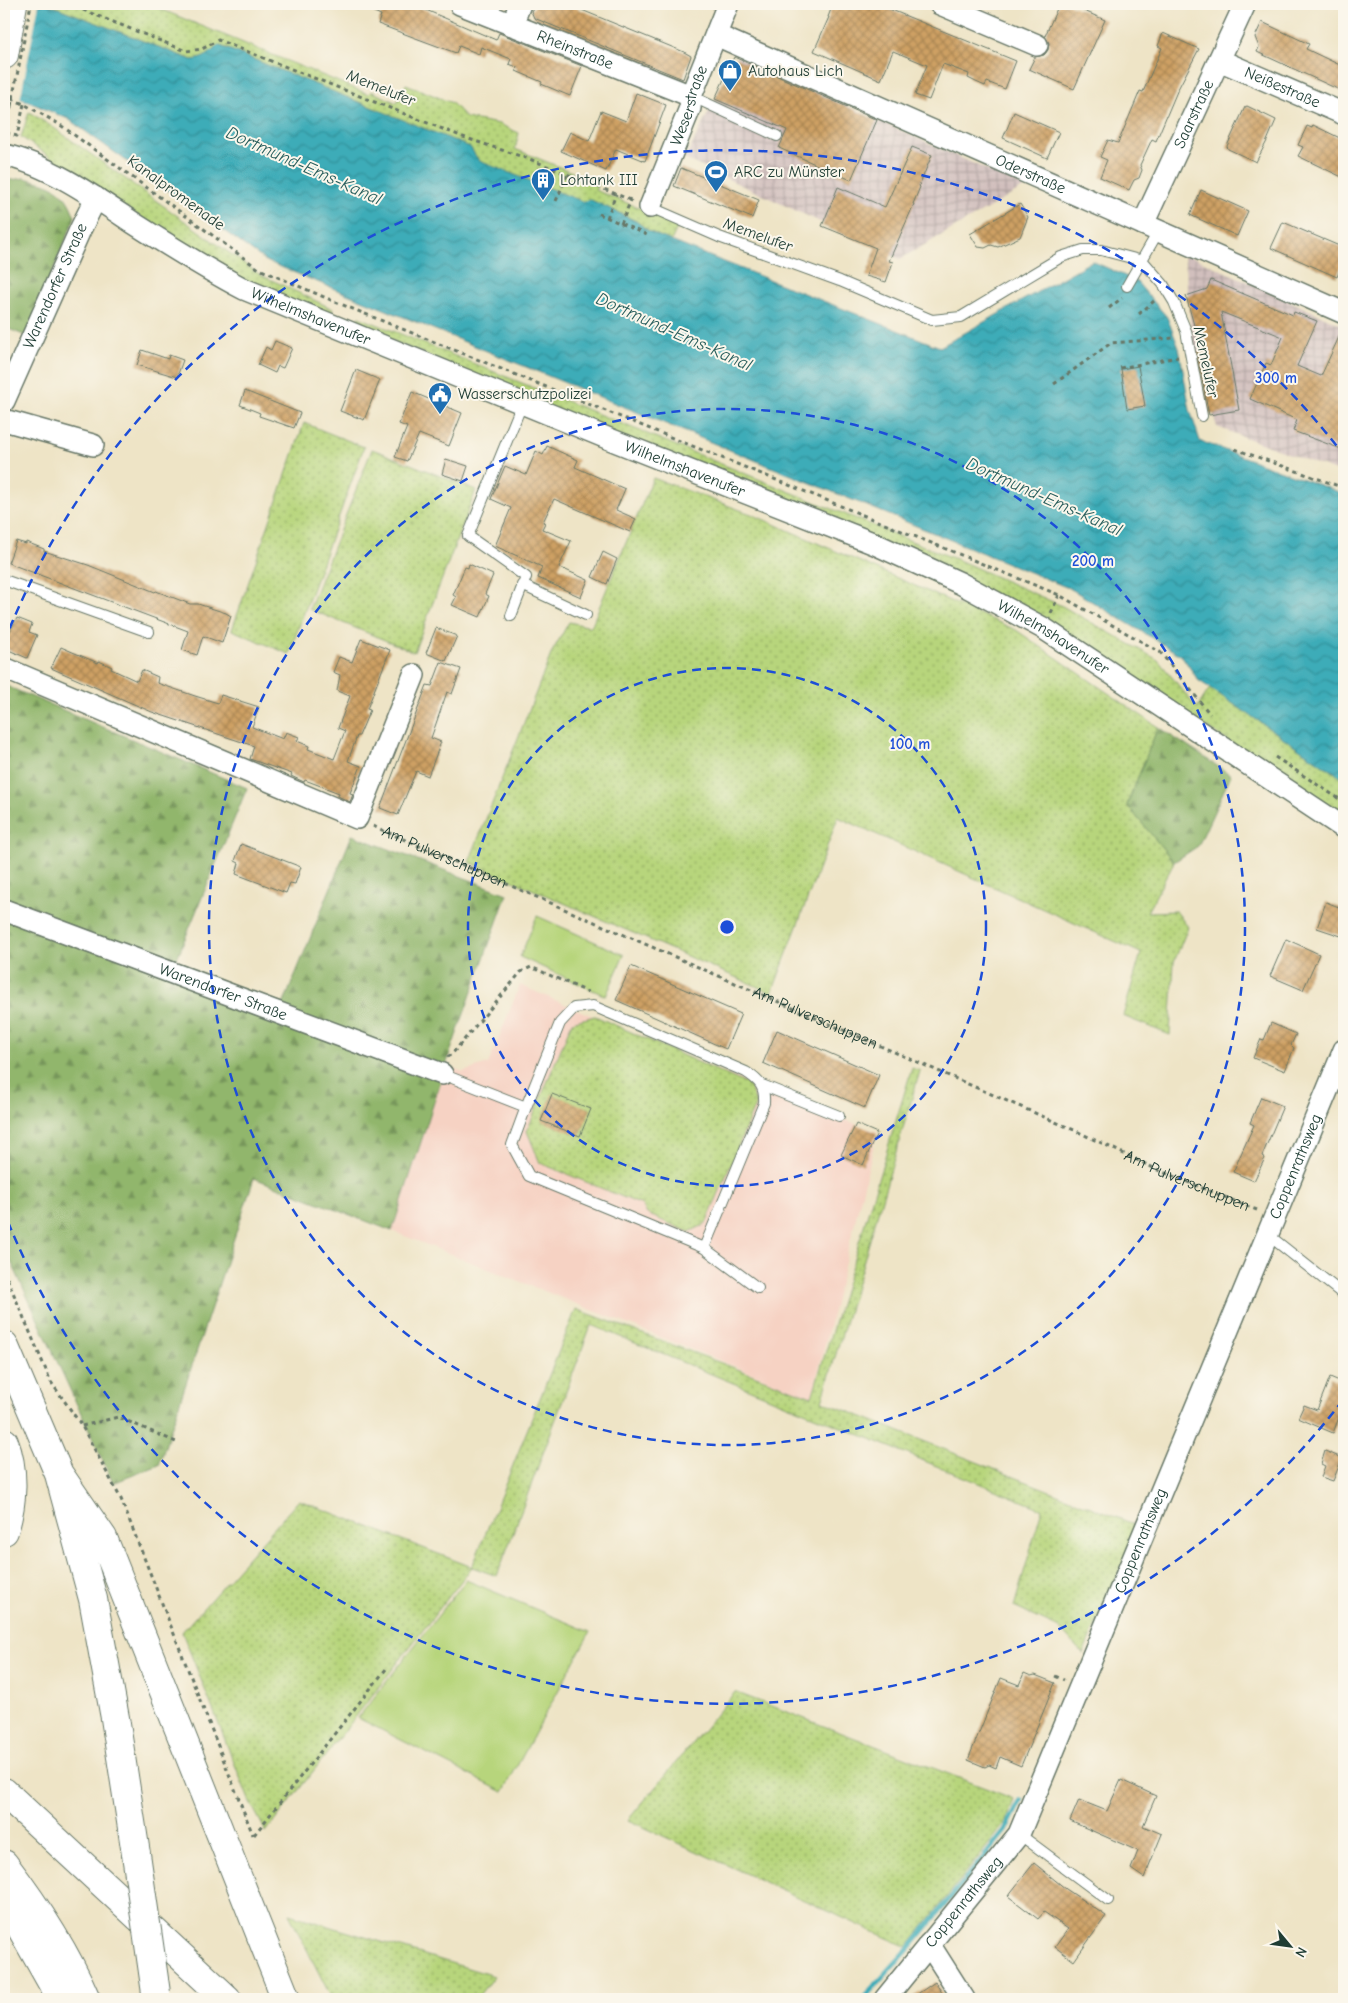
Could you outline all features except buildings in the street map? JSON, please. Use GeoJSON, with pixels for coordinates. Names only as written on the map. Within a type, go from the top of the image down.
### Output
{"type":"FeatureCollection","features":[{"type":"Feature","properties":{"kind":"main road"},"geometry":{"type":"LineString","coordinates":[[4,55],[13,4]]}},
{"type":"Feature","properties":{"kind":"main road"},"geometry":{"type":"LineString","coordinates":[[4,1345],[59,1474],[93,1599],[115,1718],[157,1996]]}},
{"type":"Feature","properties":{"kind":"main road"},"geometry":{"type":"LineString","coordinates":[[4,1442],[7,1450],[12,1488],[8,1519],[4,1532]]}},
{"type":"Feature","properties":{"kind":"main road"},"geometry":{"type":"LineString","coordinates":[[59,1474],[103,1538],[286,1999]]}},
{"type":"Feature","properties":{"kind":"main road"},"geometry":{"type":"LineString","coordinates":[[4,1792],[227,1999]]}},
{"type":"Feature","properties":{"kind":"main road"},"geometry":{"type":"LineString","coordinates":[[4,1864],[34,1904],[76,1977],[86,1999]]}},
{"type":"Feature","properties":{"kind":"main road"},"geometry":{"type":"LineString","coordinates":[[4,1902],[16,1919],[61,1999]]}},
{"type":"Feature","properties":{"kind":"street","name":"Rheinstraße"},"geometry":{"type":"LineString","coordinates":[[460,4],[691,96]]}},
{"type":"Feature","properties":{"kind":"street"},"geometry":{"type":"LineString","coordinates":[[512,25],[520,4]]}},
{"type":"Feature","properties":{"kind":"street","name":"Weserstraße"},"geometry":{"type":"LineString","coordinates":[[640,203],[690,108],[691,96],[728,4]]}},
{"type":"Feature","properties":{"kind":"street"},"geometry":{"type":"LineString","coordinates":[[940,4],[1037,45]]}},
{"type":"Feature","properties":{"kind":"street","name":"Saarstraße"},"geometry":{"type":"LineString","coordinates":[[1150,228],[1219,60],[1245,4]]}},
{"type":"Feature","properties":{"kind":"street","name":"Oderstraße"},"geometry":{"type":"LineString","coordinates":[[716,35],[1344,313]]}},
{"type":"Feature","properties":{"kind":"street","name":"Neißestraße"},"geometry":{"type":"LineString","coordinates":[[1219,60],[1344,114]]}},
{"type":"Feature","properties":{"kind":"street","name":"Wilhelmshavenufer"},"geometry":{"type":"LineString","coordinates":[[4,148],[15,158],[63,179],[96,198],[197,264],[244,289],[522,404],[875,544],[960,583],[1043,628],[1344,828]]}},
{"type":"Feature","properties":{"kind":"street","name":"Warendorfer Straße"},"geometry":{"type":"LineString","coordinates":[[4,401],[96,198]]}},
{"type":"Feature","properties":{"kind":"street"},"geometry":{"type":"LineString","coordinates":[[4,420],[93,446]]}},
{"type":"Feature","properties":{"kind":"street"},"geometry":{"type":"LineString","coordinates":[[4,668],[356,818],[414,675]]}},
{"type":"Feature","properties":{"kind":"street","name":"Warendorfer Straße"},"geometry":{"type":"LineString","coordinates":[[4,910],[435,1071]]}},
{"type":"Feature","properties":{"kind":"street","name":"Coppenrathsweg"},"geometry":{"type":"LineString","coordinates":[[885,1999],[1019,1834],[1270,1225],[1344,1053]]}},
{"type":"Feature","properties":{"kind":"street"},"geometry":{"type":"LineString","coordinates":[[929,1944],[964,1999]]}},
{"type":"Feature","properties":{"kind":"lane"},"geometry":{"type":"LineString","coordinates":[[691,96],[777,136]]}},
{"type":"Feature","properties":{"kind":"lane","name":"Memelufer"},"geometry":{"type":"LineString","coordinates":[[640,203],[719,237],[840,281],[932,320],[961,317],[1061,258],[1083,250],[1102,250],[1143,261],[1163,284],[1187,336],[1202,416]]}},
{"type":"Feature","properties":{"kind":"lane"},"geometry":{"type":"LineString","coordinates":[[1127,286],[1143,261],[1150,228]]}},
{"type":"Feature","properties":{"kind":"lane"},"geometry":{"type":"LineString","coordinates":[[511,616],[526,576],[468,536],[522,404]]}},
{"type":"Feature","properties":{"kind":"lane"},"geometry":{"type":"LineString","coordinates":[[4,580],[149,632]]}},
{"type":"Feature","properties":{"kind":"lane"},"geometry":{"type":"LineString","coordinates":[[522,585],[586,615]]}},
{"type":"Feature","properties":{"kind":"lane"},"geometry":{"type":"LineString","coordinates":[[758,1288],[704,1248],[529,1176],[512,1145],[560,1023],[574,1008],[593,1006],[746,1072],[762,1085],[839,1116]]}},
{"type":"Feature","properties":{"kind":"lane"},"geometry":{"type":"LineString","coordinates":[[435,1071],[526,1106]]}},
{"type":"Feature","properties":{"kind":"lane"},"geometry":{"type":"LineString","coordinates":[[704,1248],[764,1103],[762,1085]]}},
{"type":"Feature","properties":{"kind":"lane"},"geometry":{"type":"LineString","coordinates":[[1270,1225],[1344,1295]]}},
{"type":"Feature","properties":{"kind":"lane"},"geometry":{"type":"LineString","coordinates":[[1019,1834],[1108,1900]]}},
{"type":"Feature","properties":{"kind":"path"},"geometry":{"type":"LineString","coordinates":[[4,148],[31,4]]}},
{"type":"Feature","properties":{"kind":"path","name":"Memelufer"},"geometry":{"type":"LineString","coordinates":[[68,4],[186,51],[202,49],[218,40],[463,137],[532,160],[640,203]]}},
{"type":"Feature","properties":{"kind":"path","name":"Kanalpromenade"},"geometry":{"type":"LineString","coordinates":[[4,96],[45,115],[75,135],[259,269],[338,303]]}},
{"type":"Feature","properties":{"kind":"path"},"geometry":{"type":"LineString","coordinates":[[6,133],[17,136],[24,104]]}},
{"type":"Feature","properties":{"kind":"path"},"geometry":{"type":"LineString","coordinates":[[556,201],[567,175]]}},
{"type":"Feature","properties":{"kind":"path"},"geometry":{"type":"LineString","coordinates":[[607,218],[616,194]]}},
{"type":"Feature","properties":{"kind":"path"},"geometry":{"type":"LineString","coordinates":[[621,224],[640,203]]}},
{"type":"Feature","properties":{"kind":"path"},"geometry":{"type":"LineString","coordinates":[[599,214],[647,235]]}},
{"type":"Feature","properties":{"kind":"path"},"geometry":{"type":"LineString","coordinates":[[1139,314],[1154,301]]}},
{"type":"Feature","properties":{"kind":"path"},"geometry":{"type":"LineString","coordinates":[[1054,384],[1111,343],[1187,336]]}},
{"type":"Feature","properties":{"kind":"path"},"geometry":{"type":"LineString","coordinates":[[1120,368],[1191,356]]}},
{"type":"Feature","properties":{"kind":"path"},"geometry":{"type":"LineString","coordinates":[[1236,449],[1344,488]]}},
{"type":"Feature","properties":{"kind":"path","name":"Am Pulverschuppen"},"geometry":{"type":"LineString","coordinates":[[356,818],[1074,1130],[1270,1225]]}},
{"type":"Feature","properties":{"kind":"path"},"geometry":{"type":"LineString","coordinates":[[435,1071],[452,1054],[521,972],[531,967],[590,993],[593,1006]]}},
{"type":"Feature","properties":{"kind":"path"},"geometry":{"type":"LineString","coordinates":[[4,1271],[51,1382],[82,1426],[121,1499],[254,1835],[386,1669]]}},
{"type":"Feature","properties":{"kind":"path"},"geometry":{"type":"LineString","coordinates":[[82,1426],[118,1417],[176,1442]]}},
{"type":"Feature","properties":{"kind":"shaded area"},"geometry":{"type":"Polygon","coordinates":[[[737,56],[1025,187],[900,259],[685,159],[737,56]]]}},
{"type":"Feature","properties":{"kind":"shaded area"},"geometry":{"type":"Polygon","coordinates":[[[1184,253],[1344,326],[1344,474],[1217,427],[1192,338],[1184,253]]]}},
{"type":"Feature","properties":{"kind":"shaded area"},"geometry":{"type":"Polygon","coordinates":[[[520,985],[718,1070],[877,1132],[812,1397],[392,1231],[433,1096],[445,1065],[463,1072],[488,1064],[520,985]]]}},
{"type":"Feature","properties":{"kind":"green space"},"geometry":{"type":"Polygon","coordinates":[[[48,4],[148,4],[368,94],[371,91],[397,103],[406,84],[452,103],[466,118],[499,124],[519,133],[515,149],[599,183],[595,190],[679,224],[671,241],[650,232],[636,221],[589,199],[584,202],[479,161],[470,147],[218,45],[206,56],[192,60],[48,4]]]}},
{"type":"Feature","properties":{"kind":"green space"},"geometry":{"type":"Polygon","coordinates":[[[29,112],[259,274],[333,309],[331,316],[246,285],[103,193],[21,137],[29,112]]]}},
{"type":"Feature","properties":{"kind":"green space"},"geometry":{"type":"Polygon","coordinates":[[[24,178],[43,183],[62,193],[75,217],[26,336],[4,327],[4,188],[5,181],[24,178]]]}},
{"type":"Feature","properties":{"kind":"green space"},"geometry":{"type":"Polygon","coordinates":[[[359,317],[963,562],[1062,606],[1158,660],[1197,708],[1210,688],[1344,779],[1344,818],[1051,624],[354,324],[359,317]]]}},
{"type":"Feature","properties":{"kind":"green space"},"geometry":{"type":"Polygon","coordinates":[[[304,423],[364,447],[289,654],[232,630],[304,423]]]}},
{"type":"Feature","properties":{"kind":"green space"},"geometry":{"type":"Polygon","coordinates":[[[372,449],[476,490],[414,652],[309,609],[372,449]]]}},
{"type":"Feature","properties":{"kind":"green space"},"geometry":{"type":"Polygon","coordinates":[[[653,478],[751,514],[1016,630],[1158,727],[1127,805],[1174,862],[1147,912],[1176,911],[1188,927],[1174,962],[1170,1035],[1123,1016],[1141,953],[838,817],[772,993],[469,862],[552,652],[569,622],[591,627],[653,478]]]}},
{"type":"Feature","properties":{"kind":"green space"},"geometry":{"type":"Polygon","coordinates":[[[4,685],[247,788],[175,963],[283,1005],[352,835],[507,894],[451,1050],[392,1231],[254,1178],[159,1465],[113,1483],[4,1246],[4,685]]]}},
{"type":"Feature","properties":{"kind":"green space"},"geometry":{"type":"Polygon","coordinates":[[[1158,727],[1231,775],[1198,846],[1174,862],[1127,805],[1158,727]]]}},
{"type":"Feature","properties":{"kind":"green space"},"geometry":{"type":"Polygon","coordinates":[[[537,916],[624,955],[606,996],[520,957],[537,916]]]}},
{"type":"Feature","properties":{"kind":"green space"},"geometry":{"type":"Polygon","coordinates":[[[595,1016],[749,1085],[756,1103],[706,1224],[689,1232],[647,1214],[642,1205],[540,1163],[527,1131],[572,1022],[595,1016]]]}},
{"type":"Feature","properties":{"kind":"green space"},"geometry":{"type":"Polygon","coordinates":[[[912,1068],[920,1071],[822,1401],[1131,1523],[1136,1533],[1083,1654],[1059,1628],[1014,1607],[1042,1509],[591,1325],[497,1576],[472,1567],[576,1309],[812,1397],[912,1068]]]}},
{"type":"Feature","properties":{"kind":"green space"},"geometry":{"type":"Polygon","coordinates":[[[299,1500],[472,1567],[266,1832],[249,1800],[182,1632],[299,1500]]]}},
{"type":"Feature","properties":{"kind":"green space"},"geometry":{"type":"Polygon","coordinates":[[[466,1580],[590,1632],[503,1792],[358,1718],[466,1580]]]}},
{"type":"Feature","properties":{"kind":"green space"},"geometry":{"type":"Polygon","coordinates":[[[735,1692],[1014,1799],[1007,1821],[907,1947],[628,1820],[735,1692]]]}},
{"type":"Feature","properties":{"kind":"green space"},"geometry":{"type":"Polygon","coordinates":[[[289,1914],[494,1976],[476,1999],[332,1999],[289,1914]]]}},
{"type":"Feature","properties":{"kind":"water","name":"Dortmund-Ems-Kanal"},"geometry":{"type":"Polygon","coordinates":[[[4,4],[48,4],[192,60],[206,56],[218,45],[470,147],[479,161],[584,202],[589,199],[636,221],[650,232],[671,241],[940,347],[1092,261],[1136,281],[1167,317],[1179,348],[1190,410],[1200,441],[1344,494],[1344,779],[1198,680],[1182,656],[1071,589],[266,261],[68,119],[4,91],[4,4]]]}},
{"type":"Feature","properties":{"kind":"pier"},"geometry":{"type":"Polygon","coordinates":[[[4,4],[39,4],[20,100],[4,94],[4,4]]]}},
{"type":"Feature","properties":{"kind":"waterway"},"geometry":{"type":"LineString","coordinates":[[863,1999],[911,1946],[1005,1831],[1021,1800]]}},
{"type":"Feature","properties":{"kind":"place","name":"Autohaus Lich"},"geometry":{"type":"Point","coordinates":[730,92]}},
{"type":"Feature","properties":{"kind":"place","name":"ARC zu Münster"},"geometry":{"type":"Point","coordinates":[716,193]}},
{"type":"Feature","properties":{"kind":"place","name":"Lohtank III"},"geometry":{"type":"Point","coordinates":[543,201]}},
{"type":"Feature","properties":{"kind":"place","name":"Wasserschutzpolizei"},"geometry":{"type":"Point","coordinates":[440,415]}}]}
